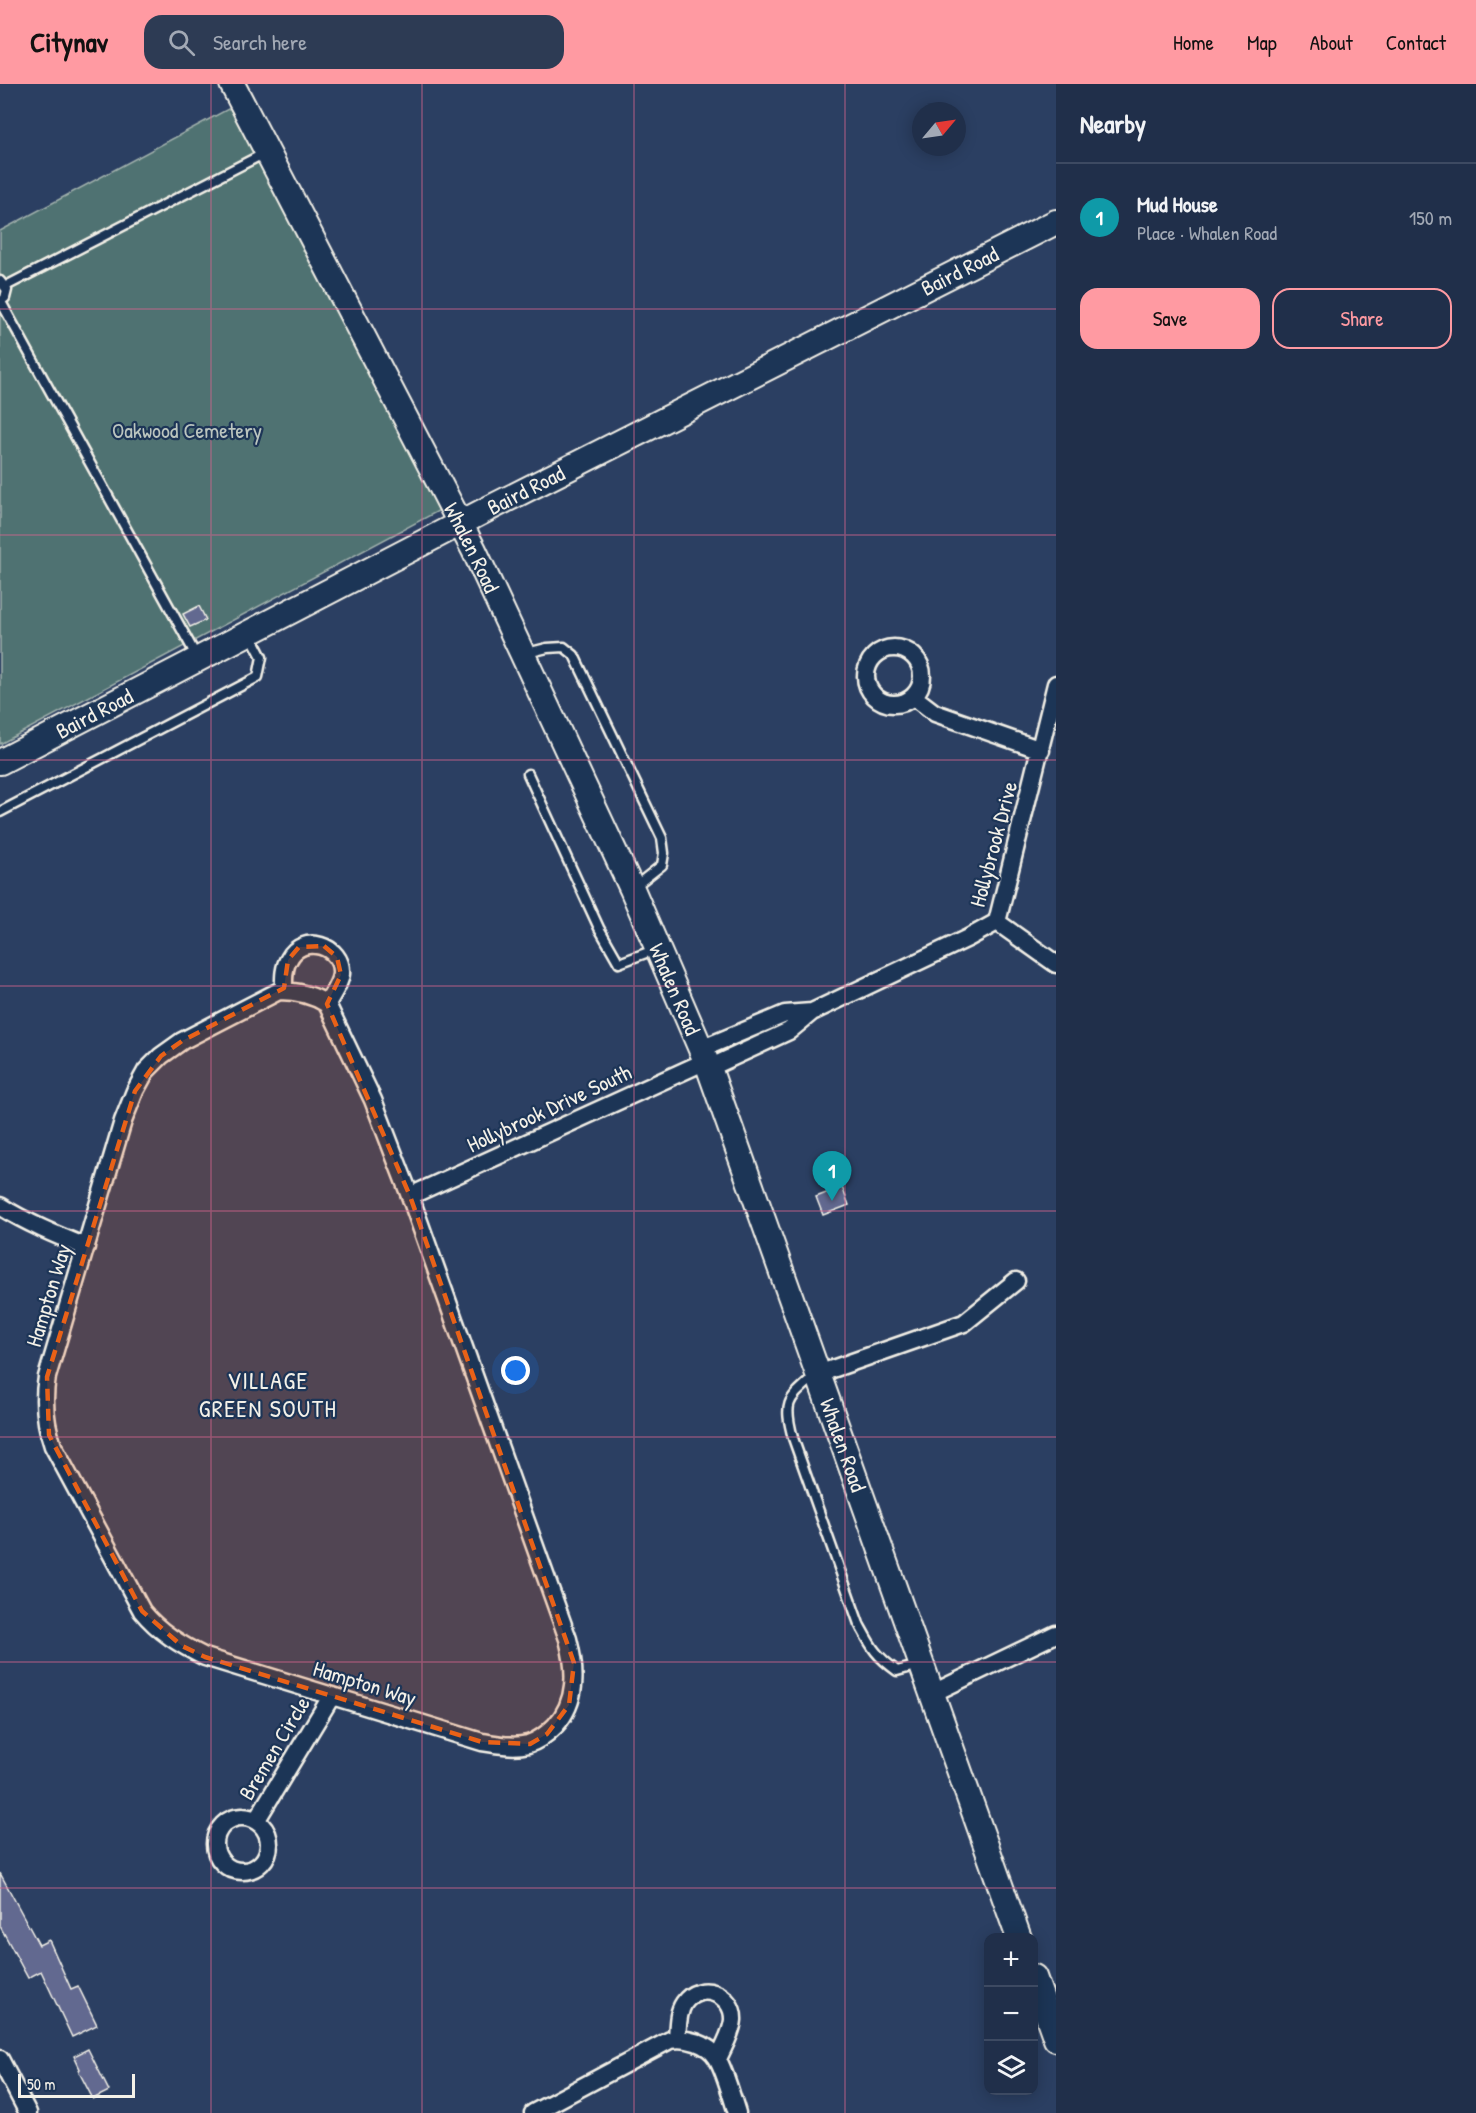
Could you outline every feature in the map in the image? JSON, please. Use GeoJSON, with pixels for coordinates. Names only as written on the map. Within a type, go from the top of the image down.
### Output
{"type":"FeatureCollection","features":[{"type":"Feature","properties":{"kind":"street","name":"Whalen Road"},"geometry":{"type":"LineString","coordinates":[[232,84],[460,523],[632,889],[705,1059],[1017,1933]]}},
{"type":"Feature","properties":{"kind":"street","name":"Baird Road"},"geometry":{"type":"LineString","coordinates":[[0,762],[460,523],[1056,222]]}},
{"type":"Feature","properties":{"kind":"street","name":"Hollybrook Drive"},"geometry":{"type":"LineString","coordinates":[[705,1059],[785,1014],[812,1012],[997,922],[1056,684]]}},
{"type":"Feature","properties":{"kind":"street"},"geometry":{"type":"LineString","coordinates":[[914,697],[935,713],[1041,750]]}},
{"type":"Feature","properties":{"kind":"street"},"geometry":{"type":"LineString","coordinates":[[997,922],[1056,964]]}},
{"type":"Feature","properties":{"kind":"street"},"geometry":{"type":"LineString","coordinates":[[307,944],[324,946],[331,951],[340,966],[338,983],[327,1004],[320,999],[284,991],[285,968],[293,953],[307,944]]}},
{"type":"Feature","properties":{"kind":"street","name":"Hampton Way"},"geometry":{"type":"LineString","coordinates":[[284,991],[272,993],[182,1041],[161,1056],[146,1071],[135,1091],[123,1121],[47,1377],[45,1411],[53,1446],[136,1601],[148,1619],[182,1646],[205,1657],[482,1742],[513,1746],[530,1744],[547,1734],[560,1720],[569,1705],[574,1687],[574,1663],[568,1640],[410,1196],[373,1100],[327,1004]]}},
{"type":"Feature","properties":{"kind":"street","name":"Hollybrook Drive South"},"geometry":{"type":"LineString","coordinates":[[410,1196],[705,1059]]}},
{"type":"Feature","properties":{"kind":"street"},"geometry":{"type":"LineString","coordinates":[[0,1206],[24,1220],[86,1247]]}},
{"type":"Feature","properties":{"kind":"street"},"geometry":{"type":"LineString","coordinates":[[818,1374],[964,1323],[1016,1281]]}},
{"type":"Feature","properties":{"kind":"street"},"geometry":{"type":"LineString","coordinates":[[931,1694],[1056,1634]]}},
{"type":"Feature","properties":{"kind":"street","name":"Bremen Circle"},"geometry":{"type":"LineString","coordinates":[[256,1821],[331,1697]]}},
{"type":"Feature","properties":{"kind":"street"},"geometry":{"type":"LineString","coordinates":[[1038,1987],[1056,2039]]}},
{"type":"Feature","properties":{"kind":"street"},"geometry":{"type":"LineString","coordinates":[[676,2039],[679,2016],[685,2001],[699,1992],[716,1993],[728,2003],[733,2019],[718,2059]]}},
{"type":"Feature","properties":{"kind":"street"},"geometry":{"type":"LineString","coordinates":[[533,2113],[670,2040],[681,2038],[697,2043],[718,2059],[737,2113]]}},
{"type":"Feature","properties":{"kind":"street"},"geometry":{"type":"LineString","coordinates":[[0,2059],[28,2113]]}},
{"type":"Feature","properties":{"kind":"lane"},"geometry":{"type":"LineString","coordinates":[[199,660],[0,302],[7,294],[3,283],[268,152]]}},
{"type":"Feature","properties":{"kind":"lane"},"geometry":{"type":"LineString","coordinates":[[0,812],[258,677],[262,657],[250,633]]}},
{"type":"Feature","properties":{"kind":"lane"},"geometry":{"type":"LineString","coordinates":[[523,654],[547,648],[564,647],[574,655],[662,838],[664,853],[662,865],[632,889]]}},
{"type":"Feature","properties":{"kind":"lane"},"geometry":{"type":"LineString","coordinates":[[528,774],[599,928],[619,963],[658,949]]}},
{"type":"Feature","properties":{"kind":"lane"},"geometry":{"type":"LineString","coordinates":[[818,1374],[791,1398],[787,1415],[801,1460],[860,1624],[878,1658],[897,1671],[921,1665]]}},
{"type":"Feature","properties":{"kind":"highlighted area"},"geometry":{"type":"Polygon","coordinates":[[[324,946],[337,957],[341,975],[327,1004],[410,1196],[568,1639],[574,1663],[569,1705],[547,1734],[530,1744],[482,1742],[205,1657],[182,1646],[142,1611],[49,1435],[47,1377],[135,1091],[161,1056],[182,1041],[284,988],[288,960],[299,947],[324,946]]]}},
{"type":"Feature","properties":{"kind":"green space","name":"Oakwood Cemetery"},"geometry":{"type":"Polygon","coordinates":[[[230,108],[440,510],[0,744],[0,231],[230,108]]]}},
{"type":"Feature","properties":{"kind":"building"},"geometry":{"type":"Polygon","coordinates":[[[199,606],[206,620],[190,627],[183,614],[199,606]]]}},
{"type":"Feature","properties":{"kind":"building"},"geometry":{"type":"Polygon","coordinates":[[[842,1187],[849,1205],[823,1215],[816,1197],[842,1187]]]}},
{"type":"Feature","properties":{"kind":"building"},"geometry":{"type":"Polygon","coordinates":[[[0,1873],[39,1945],[49,1940],[71,1989],[78,1986],[97,2025],[72,2037],[41,1971],[28,1978],[0,1926],[0,1873]]]}},
{"type":"Feature","properties":{"kind":"building"},"geometry":{"type":"Polygon","coordinates":[[[88,2049],[109,2091],[93,2099],[78,2070],[80,2069],[74,2056],[88,2049]]]}},
{"type":"Feature","properties":{"kind":"place","name":"Mud House"},"geometry":{"type":"Point","coordinates":[832,1201]}},
{"type":"Feature","properties":{"kind":"district","name":"VILLAGE GREEN SOUTH"},"geometry":{"type":"Point","coordinates":[268,1395]}}]}
